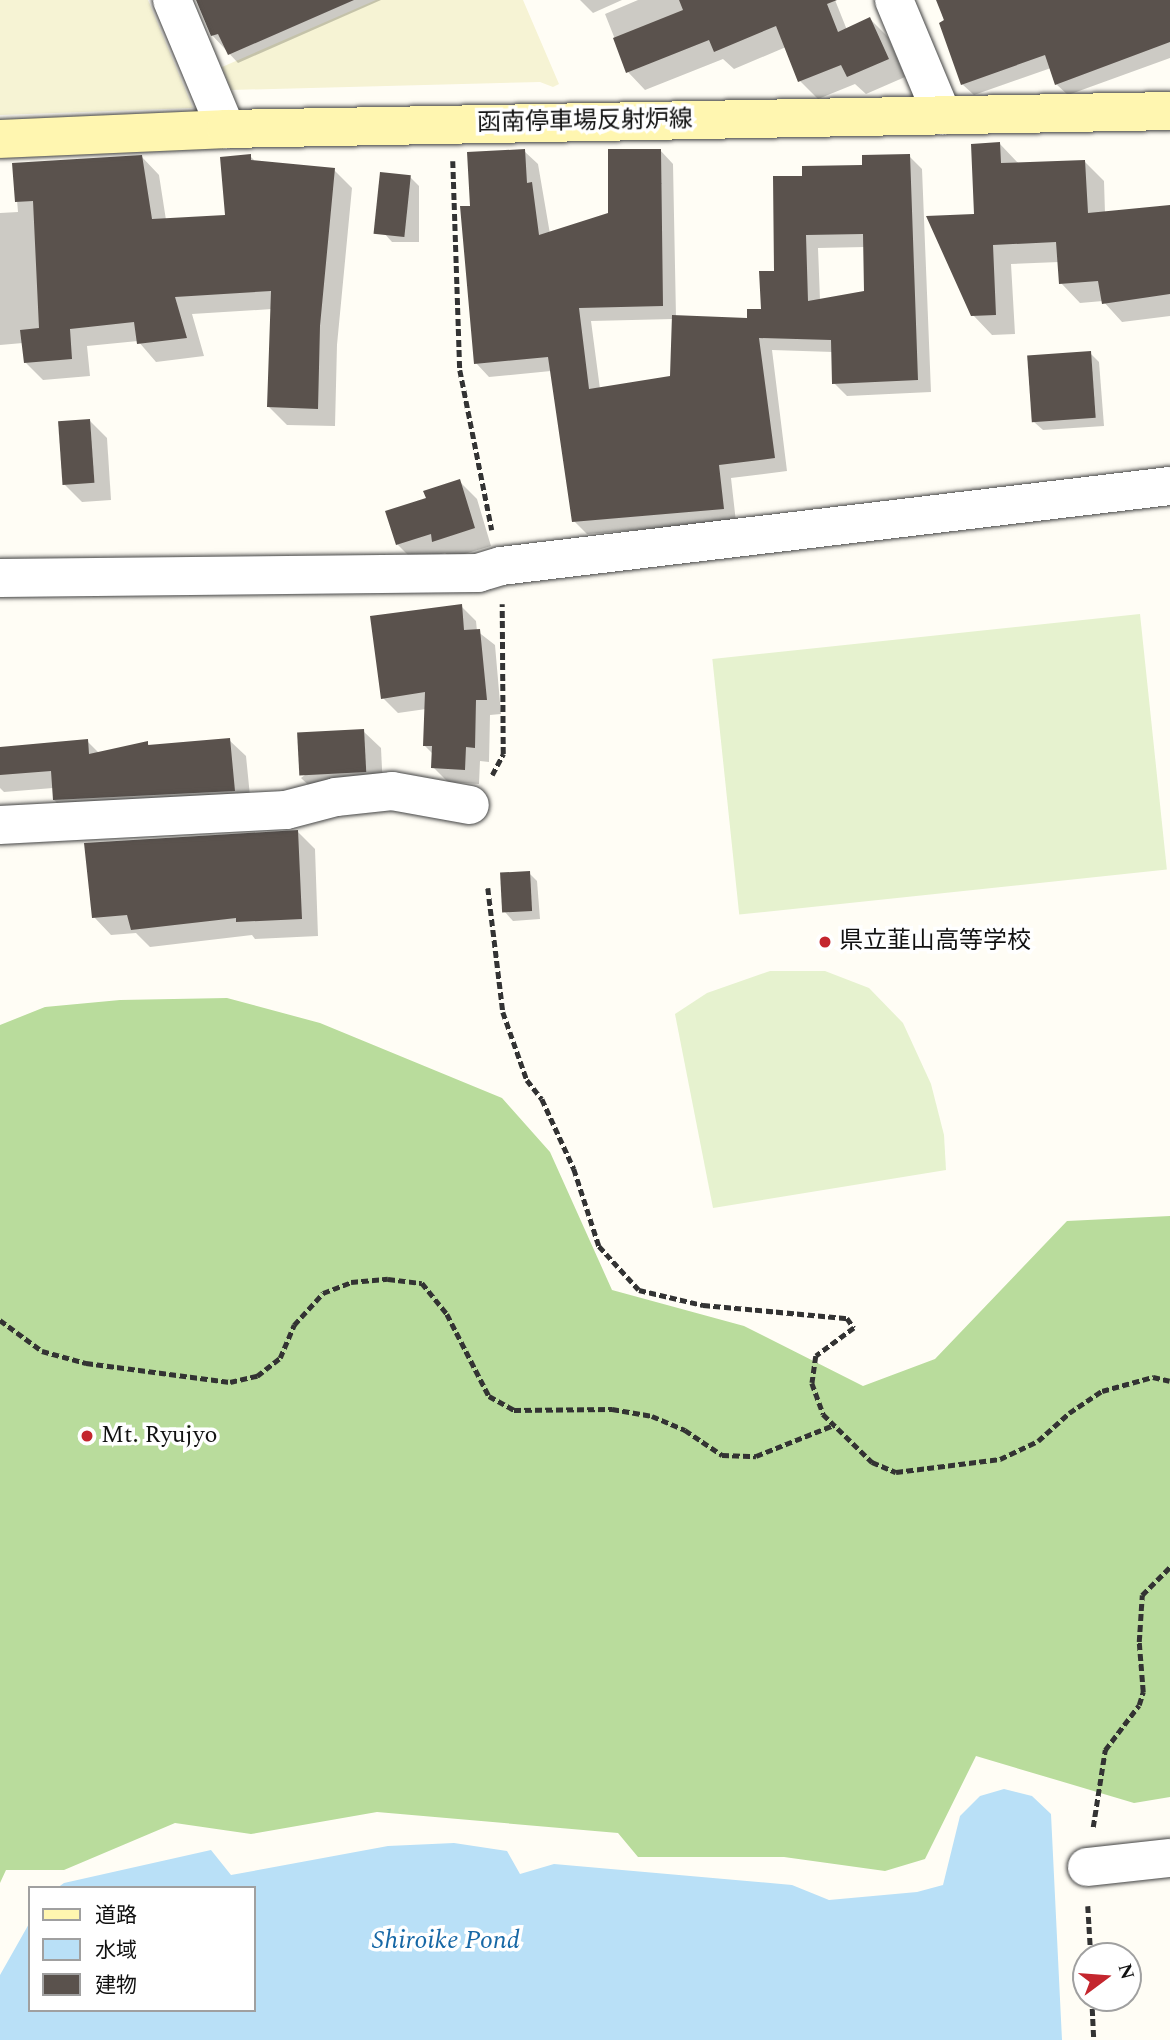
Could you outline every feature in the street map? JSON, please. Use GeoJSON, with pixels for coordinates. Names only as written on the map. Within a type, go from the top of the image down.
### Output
{"type":"FeatureCollection","features":[{"type":"Feature","properties":{"kind":"main road","name":"函南停車場反射炉線"},"geometry":{"type":"LineString","coordinates":[[0,139],[226,129],[1170,111]]}},
{"type":"Feature","properties":{"kind":"street"},"geometry":{"type":"LineString","coordinates":[[172,0],[226,129]]}},
{"type":"Feature","properties":{"kind":"street"},"geometry":{"type":"LineString","coordinates":[[894,0],[942,115]]}},
{"type":"Feature","properties":{"kind":"street"},"geometry":{"type":"LineString","coordinates":[[0,578],[405,577],[478,573],[501,566],[1170,486]]}},
{"type":"Feature","properties":{"kind":"street"},"geometry":{"type":"LineString","coordinates":[[0,825],[286,810],[336,797],[392,791],[470,804]]}},
{"type":"Feature","properties":{"kind":"street"},"geometry":{"type":"LineString","coordinates":[[1087,1867],[1170,1858]]}},
{"type":"Feature","properties":{"kind":"path"},"geometry":{"type":"LineString","coordinates":[[452,125],[460,370],[475,461],[501,566],[503,754],[481,794],[470,804]]}},
{"type":"Feature","properties":{"kind":"path"},"geometry":{"type":"LineString","coordinates":[[488,888],[503,1012],[527,1080],[542,1100],[574,1169],[599,1247],[639,1290],[703,1305],[847,1318],[854,1328],[816,1356],[812,1383],[823,1414],[872,1462],[896,1472],[1000,1459],[1038,1441],[1102,1391],[1153,1377],[1170,1381]]}},
{"type":"Feature","properties":{"kind":"path"},"geometry":{"type":"LineString","coordinates":[[0,1320],[42,1351],[75,1360],[230,1382],[257,1376],[279,1358],[294,1325],[323,1293],[351,1282],[388,1279],[422,1283],[447,1314],[489,1396],[514,1410],[612,1409],[652,1416],[685,1430],[722,1455],[756,1456],[834,1425]]}},
{"type":"Feature","properties":{"kind":"path"},"geometry":{"type":"LineString","coordinates":[[1090,1942],[1087,1867],[1105,1750],[1139,1705],[1143,1692],[1139,1642],[1142,1595],[1170,1567]]}},
{"type":"Feature","properties":{"kind":"path"},"geometry":{"type":"LineString","coordinates":[[1093,2012],[1094,2040]]}},
{"type":"Feature","properties":{"kind":"shaded area"},"geometry":{"type":"Polygon","coordinates":[[[0,0],[148,0],[193,108],[0,115],[0,0]]]}},
{"type":"Feature","properties":{"kind":"shaded area"},"geometry":{"type":"Polygon","coordinates":[[[376,0],[523,0],[559,84],[553,87],[540,82],[231,90],[222,67],[376,0]]]}},
{"type":"Feature","properties":{"kind":"green space"},"geometry":{"type":"Polygon","coordinates":[[[1140,614],[1167,870],[739,915],[712,659],[1140,614]]]}},
{"type":"Feature","properties":{"kind":"green space"},"geometry":{"type":"Polygon","coordinates":[[[770,971],[825,971],[869,988],[903,1023],[931,1084],[944,1135],[946,1170],[713,1208],[675,1014],[707,993],[770,971]]]}},
{"type":"Feature","properties":{"kind":"green space"},"geometry":{"type":"Polygon","coordinates":[[[227,998],[320,1023],[502,1098],[550,1152],[612,1290],[744,1326],[863,1386],[935,1359],[1067,1221],[1170,1216],[1170,1797],[1134,1803],[976,1756],[925,1859],[885,1871],[784,1857],[638,1857],[618,1833],[377,1812],[251,1834],[175,1823],[64,1870],[6,1870],[0,1883],[0,1025],[45,1007],[120,1000],[227,998]]]}},
{"type":"Feature","properties":{"kind":"water","name":"Shiroike Pond"},"geometry":{"type":"Polygon","coordinates":[[[1004,1789],[1032,1796],[1051,1814],[1062,2040],[0,2040],[0,1975],[28,1926],[28,2012],[256,2012],[256,1886],[60,1886],[64,1883],[211,1850],[231,1875],[388,1846],[454,1843],[507,1851],[520,1874],[554,1864],[792,1885],[829,1900],[917,1892],[943,1885],[960,1816],[980,1796],[1004,1789]]]}},
{"type":"Feature","properties":{"kind":"building"},"geometry":{"type":"Polygon","coordinates":[[[196,0],[354,0],[228,55],[218,34],[211,36],[196,0]]]}},
{"type":"Feature","properties":{"kind":"building"},"geometry":{"type":"Polygon","coordinates":[[[679,0],[837,0],[827,4],[838,32],[870,17],[889,59],[847,77],[841,65],[798,82],[776,26],[714,52],[709,40],[626,73],[613,38],[683,10],[679,0]]]}},
{"type":"Feature","properties":{"kind":"building"},"geometry":{"type":"Polygon","coordinates":[[[936,0],[1170,0],[1170,42],[1055,85],[1045,55],[961,85],[939,23],[944,20],[936,0]]]}},
{"type":"Feature","properties":{"kind":"building"},"geometry":{"type":"Polygon","coordinates":[[[1000,142],[1001,163],[1085,160],[1088,213],[1170,205],[1170,294],[1102,304],[1098,281],[1059,284],[1056,242],[993,245],[996,315],[971,316],[926,216],[974,214],[971,144],[1000,142]]]}},
{"type":"Feature","properties":{"kind":"building"},"geometry":{"type":"Polygon","coordinates":[[[525,149],[527,183],[532,182],[539,235],[608,213],[608,149],[661,149],[663,306],[579,308],[589,389],[670,376],[672,315],[747,318],[747,309],[761,309],[759,271],[774,271],[773,176],[802,176],[802,166],[862,165],[862,155],[910,154],[918,380],[832,384],[831,340],[759,338],[775,458],[719,465],[724,509],[572,522],[548,357],[474,364],[460,206],[470,206],[467,152],[525,149]],[[863,234],[806,235],[808,301],[864,291],[863,234]]]}},
{"type":"Feature","properties":{"kind":"building"},"geometry":{"type":"Polygon","coordinates":[[[251,154],[251,160],[335,168],[320,326],[318,409],[267,407],[271,291],[175,297],[187,338],[137,344],[134,322],[70,329],[72,359],[24,363],[20,330],[39,328],[33,201],[15,202],[12,163],[142,155],[152,219],[225,215],[220,157],[251,154]]]}},
{"type":"Feature","properties":{"kind":"building"},"geometry":{"type":"Polygon","coordinates":[[[380,172],[411,175],[404,237],[374,234],[380,172]]]}},
{"type":"Feature","properties":{"kind":"building"},"geometry":{"type":"Polygon","coordinates":[[[1091,351],[1096,418],[1032,422],[1027,355],[1091,351]]]}},
{"type":"Feature","properties":{"kind":"building"},"geometry":{"type":"Polygon","coordinates":[[[90,419],[94,483],[63,485],[58,421],[90,419]]]}},
{"type":"Feature","properties":{"kind":"building"},"geometry":{"type":"Polygon","coordinates":[[[460,479],[475,528],[432,542],[431,534],[396,545],[385,511],[426,498],[423,491],[460,479]]]}},
{"type":"Feature","properties":{"kind":"building"},"geometry":{"type":"Polygon","coordinates":[[[462,604],[464,630],[480,629],[487,700],[476,700],[475,748],[466,747],[465,770],[431,768],[432,746],[423,746],[425,692],[381,699],[370,616],[462,604]]]}},
{"type":"Feature","properties":{"kind":"building"},"geometry":{"type":"Polygon","coordinates":[[[364,729],[366,772],[299,775],[297,733],[364,729]]]}},
{"type":"Feature","properties":{"kind":"building"},"geometry":{"type":"Polygon","coordinates":[[[230,738],[235,791],[53,800],[51,771],[0,775],[0,747],[88,739],[89,754],[148,741],[148,745],[230,738]]]}},
{"type":"Feature","properties":{"kind":"building"},"geometry":{"type":"Polygon","coordinates":[[[298,830],[302,919],[236,922],[236,918],[131,930],[127,915],[92,918],[84,843],[298,830]]]}},
{"type":"Feature","properties":{"kind":"building"},"geometry":{"type":"Polygon","coordinates":[[[530,871],[532,911],[502,913],[500,873],[530,871]]]}},
{"type":"Feature","properties":{"kind":"place","name":"県立韮山高等学校"},"geometry":{"type":"Point","coordinates":[825,942]}},
{"type":"Feature","properties":{"kind":"place","name":"Mt. Ryujyo"},"geometry":{"type":"Point","coordinates":[87,1436]}}]}
